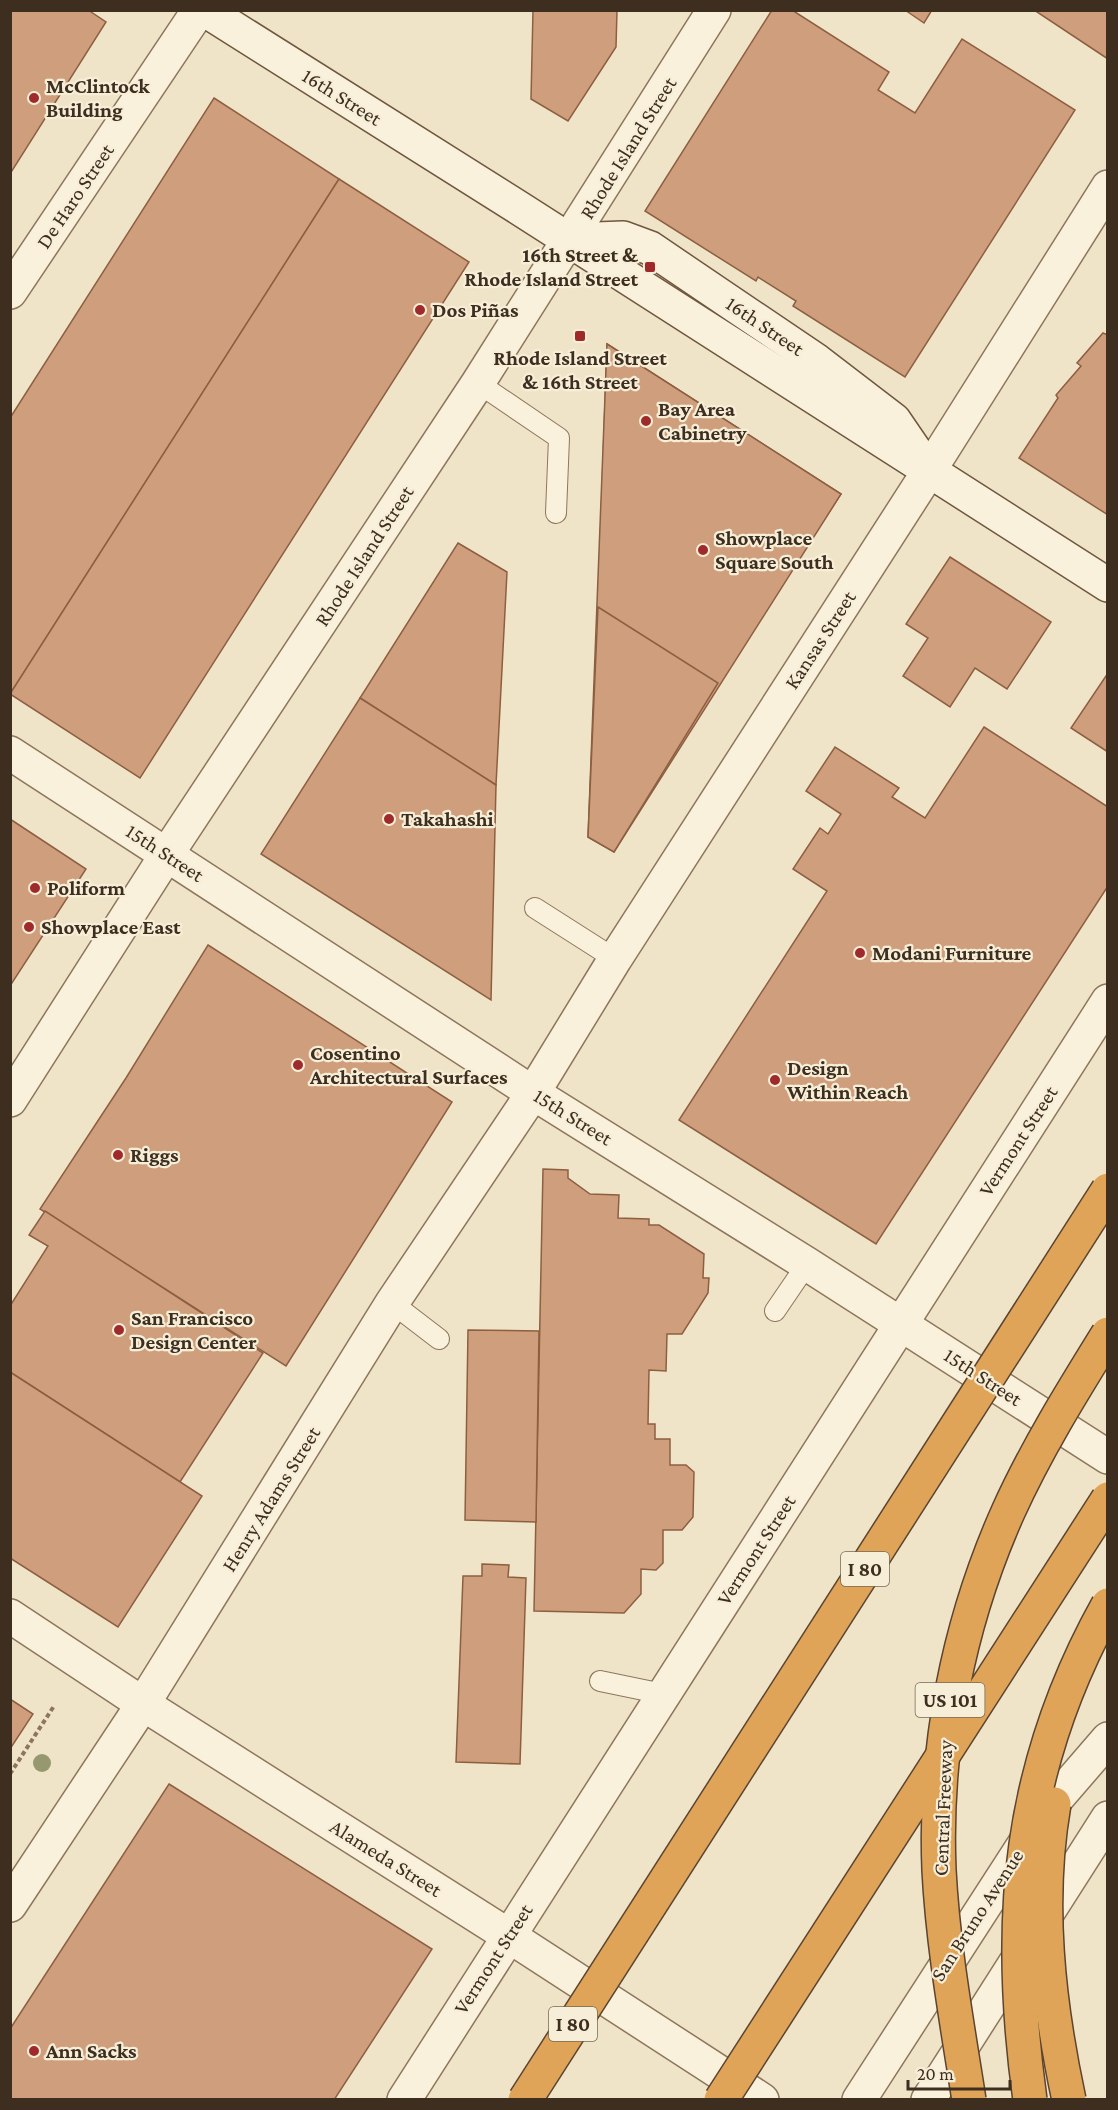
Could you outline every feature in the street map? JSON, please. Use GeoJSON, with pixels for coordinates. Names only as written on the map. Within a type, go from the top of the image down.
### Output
{"type":"FeatureCollection","features":[{"type":"Feature","properties":{"kind":"highway","name":"I 80"},"geometry":{"type":"LineString","coordinates":[[525,2100],[1107,1190]]}},
{"type":"Feature","properties":{"kind":"highway","name":"Central Freeway"},"geometry":{"type":"LineString","coordinates":[[969,2100],[946,1950],[939,1870],[940,1785],[951,1695],[958,1658],[977,1592],[1005,1520],[1047,1436],[1107,1334]]}},
{"type":"Feature","properties":{"kind":"highway"},"geometry":{"type":"LineString","coordinates":[[721,2100],[1107,1499]]}},
{"type":"Feature","properties":{"kind":"highway"},"geometry":{"type":"LineString","coordinates":[[1030,2100],[1020,2009],[1018,1963],[1018,1916],[1030,1815],[1054,1722],[1077,1666],[1107,1605]]}},
{"type":"Feature","properties":{"kind":"highway"},"geometry":{"type":"LineString","coordinates":[[1069,2100],[1052,2007],[1048,1962],[1045,1915],[1049,1846],[1070,1727],[1084,1680],[1107,1622]]}},
{"type":"Feature","properties":{"kind":"street","name":"De Haro Street"},"geometry":{"type":"LineString","coordinates":[[10,292],[199,10]]}},
{"type":"Feature","properties":{"kind":"street","name":"16th Street"},"geometry":{"type":"LineString","coordinates":[[205,10],[570,240],[1107,585]]}},
{"type":"Feature","properties":{"kind":"street","name":"Rhode Island Street"},"geometry":{"type":"LineString","coordinates":[[10,1100],[167,854],[478,383],[714,10]]}},
{"type":"Feature","properties":{"kind":"street","name":"Kansas Street"},"geometry":{"type":"LineString","coordinates":[[533,1094],[615,959],[929,471],[1107,187]]}},
{"type":"Feature","properties":{"kind":"street","name":"15th Street"},"geometry":{"type":"LineString","coordinates":[[10,753],[533,1094],[807,1264],[1107,1457]]}},
{"type":"Feature","properties":{"kind":"street","name":"Vermont Street"},"geometry":{"type":"LineString","coordinates":[[404,2100],[1107,1001]]}},
{"type":"Feature","properties":{"kind":"street","name":"Henry Adams Street"},"geometry":{"type":"LineString","coordinates":[[10,1905],[143,1704],[392,1303],[533,1094]]}},
{"type":"Feature","properties":{"kind":"street","name":"Alameda Street"},"geometry":{"type":"LineString","coordinates":[[10,1616],[143,1704],[509,1936],[762,2100]]}},
{"type":"Feature","properties":{"kind":"street","name":"San Bruno Avenue"},"geometry":{"type":"LineString","coordinates":[[859,2100],[1039,1821],[1082,1766],[1107,1739]]}},
{"type":"Feature","properties":{"kind":"street"},"geometry":{"type":"LineString","coordinates":[[928,2100],[1107,1818]]}},
{"type":"Feature","properties":{"kind":"lane"},"geometry":{"type":"LineString","coordinates":[[478,383],[559,438],[556,513]]}},
{"type":"Feature","properties":{"kind":"lane"},"geometry":{"type":"LineString","coordinates":[[535,908],[615,959]]}},
{"type":"Feature","properties":{"kind":"lane"},"geometry":{"type":"LineString","coordinates":[[776,1311],[807,1264]]}},
{"type":"Feature","properties":{"kind":"lane"},"geometry":{"type":"LineString","coordinates":[[392,1303],[439,1339]]}},
{"type":"Feature","properties":{"kind":"lane"},"geometry":{"type":"LineString","coordinates":[[600,1682],[663,1694]]}},
{"type":"Feature","properties":{"kind":"path"},"geometry":{"type":"LineString","coordinates":[[10,1774],[54,1706]]}},
{"type":"Feature","properties":{"kind":"building","name":"McClintock Building"},"geometry":{"type":"Polygon","coordinates":[[[10,10],[88,10],[106,22],[10,174],[10,10]]]}},
{"type":"Feature","properties":{"kind":"building"},"geometry":{"type":"Polygon","coordinates":[[[533,10],[617,10],[616,47],[568,121],[531,99],[533,10]]]}},
{"type":"Feature","properties":{"kind":"building"},"geometry":{"type":"Polygon","coordinates":[[[772,10],[792,10],[889,72],[878,90],[915,113],[962,39],[1075,110],[905,377],[793,306],[796,301],[758,277],[756,281],[645,211],[772,10]]]}},
{"type":"Feature","properties":{"kind":"building"},"geometry":{"type":"Polygon","coordinates":[[[905,10],[932,10],[924,23],[905,10]]]}},
{"type":"Feature","properties":{"kind":"building"},"geometry":{"type":"Polygon","coordinates":[[[1034,10],[1108,10],[1108,59],[1034,10]]]}},
{"type":"Feature","properties":{"kind":"building"},"geometry":{"type":"Polygon","coordinates":[[[214,98],[339,179],[10,694],[10,418],[214,98]]]}},
{"type":"Feature","properties":{"kind":"building"},"geometry":{"type":"Polygon","coordinates":[[[339,179],[469,262],[140,778],[10,694],[339,179]]]}},
{"type":"Feature","properties":{"kind":"building"},"geometry":{"type":"Polygon","coordinates":[[[1103,333],[1108,335],[1108,515],[1019,458],[1058,398],[1056,395],[1081,366],[1077,363],[1103,333]]]}},
{"type":"Feature","properties":{"kind":"building","name":"Showplace Square South"},"geometry":{"type":"Polygon","coordinates":[[[607,344],[841,494],[718,683],[598,607],[607,344]]]}},
{"type":"Feature","properties":{"kind":"building","name":"Showplace Square South"},"geometry":{"type":"Polygon","coordinates":[[[607,344],[841,494],[614,852],[588,837],[607,344]]]}},
{"type":"Feature","properties":{"kind":"building"},"geometry":{"type":"Polygon","coordinates":[[[458,543],[507,572],[496,785],[360,698],[458,543]]]}},
{"type":"Feature","properties":{"kind":"building"},"geometry":{"type":"Polygon","coordinates":[[[950,557],[1051,622],[1007,689],[975,668],[950,707],[903,676],[928,638],[906,624],[950,557]]]}},
{"type":"Feature","properties":{"kind":"building"},"geometry":{"type":"Polygon","coordinates":[[[598,607],[718,683],[614,852],[588,837],[598,607]]]}},
{"type":"Feature","properties":{"kind":"building"},"geometry":{"type":"Polygon","coordinates":[[[1108,673],[1108,752],[1071,728],[1108,673]]]}},
{"type":"Feature","properties":{"kind":"building","name":"Takahashi"},"geometry":{"type":"Polygon","coordinates":[[[360,698],[496,785],[491,1000],[261,854],[360,698]]]}},
{"type":"Feature","properties":{"kind":"building"},"geometry":{"type":"Polygon","coordinates":[[[984,727],[1108,807],[1108,886],[876,1244],[679,1120],[827,891],[793,869],[820,828],[828,834],[841,814],[806,791],[835,747],[899,788],[892,797],[925,818],[984,727]]]}},
{"type":"Feature","properties":{"kind":"building","name":"Showplace East"},"geometry":{"type":"Polygon","coordinates":[[[10,819],[86,869],[10,986],[10,819]]]}},
{"type":"Feature","properties":{"kind":"building"},"geometry":{"type":"Polygon","coordinates":[[[208,945],[452,1102],[286,1366],[40,1209],[126,1078],[208,945]]]}},
{"type":"Feature","properties":{"kind":"building"},"geometry":{"type":"Polygon","coordinates":[[[543,1169],[568,1170],[568,1178],[590,1194],[619,1195],[618,1218],[649,1219],[649,1225],[659,1225],[704,1254],[703,1278],[709,1278],[708,1293],[682,1334],[667,1334],[666,1371],[649,1370],[648,1424],[655,1424],[655,1439],[670,1439],[670,1465],[686,1465],[694,1472],[693,1517],[682,1530],[663,1530],[663,1563],[656,1570],[641,1569],[641,1594],[624,1613],[534,1611],[543,1169]]]}},
{"type":"Feature","properties":{"kind":"building","name":"San Francisco Design Center"},"geometry":{"type":"Polygon","coordinates":[[[45,1211],[263,1353],[180,1482],[10,1372],[10,1306],[48,1246],[29,1235],[45,1211]]]}},
{"type":"Feature","properties":{"kind":"building"},"geometry":{"type":"Polygon","coordinates":[[[468,1330],[539,1331],[536,1522],[465,1520],[468,1330]]]}},
{"type":"Feature","properties":{"kind":"building"},"geometry":{"type":"Polygon","coordinates":[[[10,1372],[202,1496],[118,1627],[10,1558],[10,1372]]]}},
{"type":"Feature","properties":{"kind":"building"},"geometry":{"type":"Polygon","coordinates":[[[482,1564],[509,1565],[508,1577],[526,1578],[520,1764],[456,1762],[463,1576],[482,1576],[482,1564]]]}},
{"type":"Feature","properties":{"kind":"building"},"geometry":{"type":"Polygon","coordinates":[[[10,1699],[33,1714],[10,1749],[10,1699]]]}},
{"type":"Feature","properties":{"kind":"building"},"geometry":{"type":"Polygon","coordinates":[[[169,1784],[432,1949],[334,2100],[10,2100],[10,2029],[169,1784]]]}},
{"type":"Feature","properties":{"kind":"place","name":"McClintock Building"},"geometry":{"type":"Point","coordinates":[34,98]}},
{"type":"Feature","properties":{"kind":"place","name":"16th Street & Rhode Island Street"},"geometry":{"type":"Point","coordinates":[650,267]}},
{"type":"Feature","properties":{"kind":"place","name":"Dos Piñas"},"geometry":{"type":"Point","coordinates":[420,310]}},
{"type":"Feature","properties":{"kind":"place","name":"Rhode Island Street & 16th Street"},"geometry":{"type":"Point","coordinates":[580,336]}},
{"type":"Feature","properties":{"kind":"place","name":"Bay Area Cabinetry"},"geometry":{"type":"Point","coordinates":[646,421]}},
{"type":"Feature","properties":{"kind":"place","name":"Showplace Square South"},"geometry":{"type":"Point","coordinates":[703,550]}},
{"type":"Feature","properties":{"kind":"place","name":"Takahashi"},"geometry":{"type":"Point","coordinates":[389,819]}},
{"type":"Feature","properties":{"kind":"place","name":"Poliform"},"geometry":{"type":"Point","coordinates":[35,888]}},
{"type":"Feature","properties":{"kind":"place","name":"Showplace East"},"geometry":{"type":"Point","coordinates":[29,927]}},
{"type":"Feature","properties":{"kind":"place","name":"Modani Furniture"},"geometry":{"type":"Point","coordinates":[860,953]}},
{"type":"Feature","properties":{"kind":"place","name":"Cosentino Architectural Surfaces"},"geometry":{"type":"Point","coordinates":[298,1065]}},
{"type":"Feature","properties":{"kind":"place","name":"Design Within Reach"},"geometry":{"type":"Point","coordinates":[775,1080]}},
{"type":"Feature","properties":{"kind":"place","name":"Riggs"},"geometry":{"type":"Point","coordinates":[118,1155]}},
{"type":"Feature","properties":{"kind":"place","name":"San Francisco Design Center"},"geometry":{"type":"Point","coordinates":[119,1330]}},
{"type":"Feature","properties":{"kind":"place","name":"Ann Sacks"},"geometry":{"type":"Point","coordinates":[34,2051]}}]}
